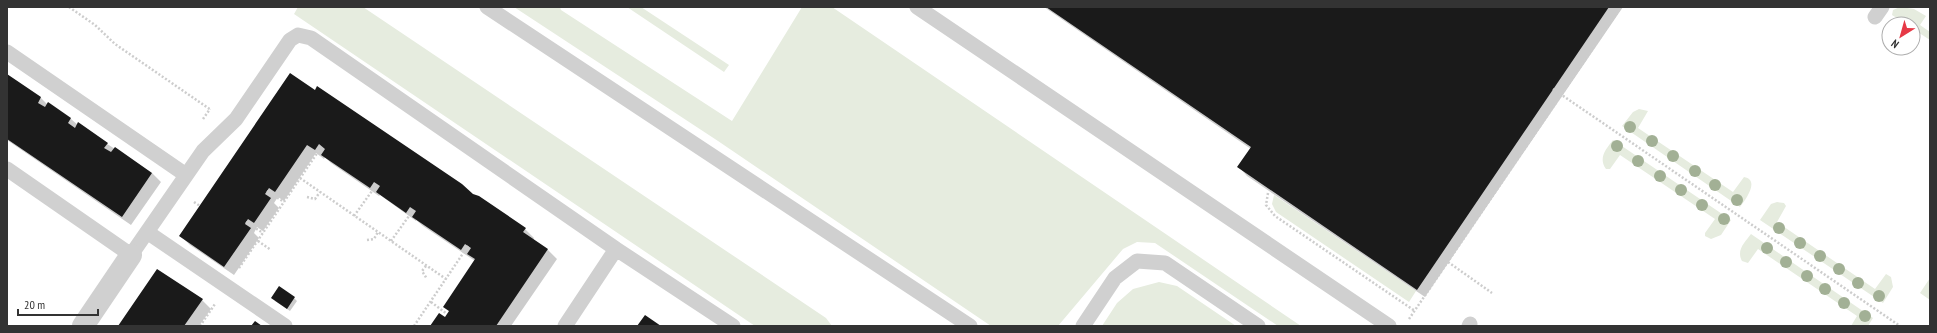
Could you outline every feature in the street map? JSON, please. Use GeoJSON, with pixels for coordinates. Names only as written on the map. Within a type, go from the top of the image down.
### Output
{"type":"FeatureCollection","features":[{"type":"Feature","properties":{"kind":"street"},"geometry":{"type":"LineString","coordinates":[[83,326],[131,255]]}},
{"type":"Feature","properties":{"kind":"lane"},"geometry":{"type":"LineString","coordinates":[[487,7],[970,326]]}},
{"type":"Feature","properties":{"kind":"lane"},"geometry":{"type":"LineString","coordinates":[[917,7],[1389,326]]}},
{"type":"Feature","properties":{"kind":"lane"},"geometry":{"type":"LineString","coordinates":[[7,169],[131,255],[202,151],[236,119],[290,40],[298,35],[311,38],[616,249],[733,326]]}},
{"type":"Feature","properties":{"kind":"lane"},"geometry":{"type":"LineString","coordinates":[[7,52],[186,175]]}},
{"type":"Feature","properties":{"kind":"lane"},"geometry":{"type":"LineString","coordinates":[[147,232],[227,285],[285,326]]}},
{"type":"Feature","properties":{"kind":"lane"},"geometry":{"type":"LineString","coordinates":[[565,326],[616,249]]}},
{"type":"Feature","properties":{"kind":"lane"},"geometry":{"type":"LineString","coordinates":[[1083,326],[1115,278],[1137,261],[1165,263],[1258,326]]}},
{"type":"Feature","properties":{"kind":"path"},"geometry":{"type":"LineString","coordinates":[[69,7],[95,24],[115,44],[231,123]]}},
{"type":"Feature","properties":{"kind":"path"},"geometry":{"type":"LineString","coordinates":[[1406,324],[1621,7]]}},
{"type":"Feature","properties":{"kind":"path"},"geometry":{"type":"LineString","coordinates":[[1553,89],[1900,326]]}},
{"type":"Feature","properties":{"kind":"path"},"geometry":{"type":"LineString","coordinates":[[201,121],[210,109]]}},
{"type":"Feature","properties":{"kind":"path"},"geometry":{"type":"LineString","coordinates":[[200,326],[322,146]]}},
{"type":"Feature","properties":{"kind":"path"},"geometry":{"type":"LineString","coordinates":[[300,178],[446,279]]}},
{"type":"Feature","properties":{"kind":"path"},"geometry":{"type":"LineString","coordinates":[[354,216],[377,184]]}},
{"type":"Feature","properties":{"kind":"path"},"geometry":{"type":"LineString","coordinates":[[267,191],[284,202]]}},
{"type":"Feature","properties":{"kind":"path"},"geometry":{"type":"LineString","coordinates":[[307,197],[315,199],[320,192]]}},
{"type":"Feature","properties":{"kind":"path"},"geometry":{"type":"LineString","coordinates":[[1268,193],[1266,206],[1275,216],[1414,311]]}},
{"type":"Feature","properties":{"kind":"path"},"geometry":{"type":"LineString","coordinates":[[391,241],[414,209]]}},
{"type":"Feature","properties":{"kind":"path"},"geometry":{"type":"LineString","coordinates":[[246,222],[263,233]]}},
{"type":"Feature","properties":{"kind":"path"},"geometry":{"type":"LineString","coordinates":[[367,240],[374,239],[378,232]]}},
{"type":"Feature","properties":{"kind":"path"},"geometry":{"type":"LineString","coordinates":[[258,241],[271,250]]}},
{"type":"Feature","properties":{"kind":"path"},"geometry":{"type":"LineString","coordinates":[[414,326],[468,246]]}},
{"type":"Feature","properties":{"kind":"path"},"geometry":{"type":"LineString","coordinates":[[1448,262],[1492,293]]}},
{"type":"Feature","properties":{"kind":"path"},"geometry":{"type":"LineString","coordinates":[[426,266],[422,271],[427,278]]}},
{"type":"Feature","properties":{"kind":"path"},"geometry":{"type":"LineString","coordinates":[[431,302],[447,314]]}},
{"type":"Feature","properties":{"kind":"shaded area"},"geometry":{"type":"Polygon","coordinates":[[[298,7],[363,7],[826,318],[832,326],[755,326],[294,14],[298,7]]]}},
{"type":"Feature","properties":{"kind":"shaded area"},"geometry":{"type":"Polygon","coordinates":[[[514,7],[560,7],[561,10],[732,121],[802,7],[832,7],[1301,326],[1278,326],[1155,243],[1137,242],[1123,249],[1058,326],[991,326],[718,141],[514,7]]]}},
{"type":"Feature","properties":{"kind":"shaded area"},"geometry":{"type":"Polygon","coordinates":[[[627,7],[641,7],[729,65],[724,72],[627,7]]]}},
{"type":"Feature","properties":{"kind":"shaded area"},"geometry":{"type":"Polygon","coordinates":[[[1900,7],[1914,9],[1926,16],[1921,24],[1921,16],[1894,16],[1892,15],[1893,10],[1900,7]]]}},
{"type":"Feature","properties":{"kind":"shaded area"},"geometry":{"type":"Polygon","coordinates":[[[1921,26],[1930,32],[1930,40],[1921,34],[1921,26]]]}},
{"type":"Feature","properties":{"kind":"shaded area"},"geometry":{"type":"Polygon","coordinates":[[[1639,109],[1648,111],[1638,128],[1733,192],[1744,177],[1749,179],[1751,182],[1750,190],[1740,207],[1622,126],[1633,112],[1639,109]]]}},
{"type":"Feature","properties":{"kind":"shaded area"},"geometry":{"type":"Polygon","coordinates":[[[1613,140],[1731,220],[1721,235],[1711,239],[1705,236],[1705,233],[1715,219],[1620,155],[1610,169],[1606,169],[1603,157],[1613,140]]]}},
{"type":"Feature","properties":{"kind":"shaded area"},"geometry":{"type":"Polygon","coordinates":[[[1274,195],[1416,291],[1409,302],[1276,212],[1272,204],[1274,195]]]}},
{"type":"Feature","properties":{"kind":"shaded area"},"geometry":{"type":"Polygon","coordinates":[[[1777,202],[1784,203],[1786,206],[1777,222],[1875,289],[1886,274],[1891,277],[1893,287],[1883,303],[1760,220],[1771,204],[1777,202]]]}},
{"type":"Feature","properties":{"kind":"shaded area"},"geometry":{"type":"Polygon","coordinates":[[[1751,234],[1873,318],[1868,326],[1851,326],[1857,316],[1758,249],[1748,263],[1742,261],[1740,257],[1741,250],[1751,234]]]}},
{"type":"Feature","properties":{"kind":"shaded area"},"geometry":{"type":"Polygon","coordinates":[[[1930,278],[1930,300],[1920,293],[1930,278]]]}},
{"type":"Feature","properties":{"kind":"shaded area"},"geometry":{"type":"Polygon","coordinates":[[[1159,282],[1177,286],[1236,326],[1102,326],[1117,303],[1133,289],[1159,282]]]}},
{"type":"Feature","properties":{"kind":"building"},"geometry":{"type":"Polygon","coordinates":[[[1046,7],[1609,7],[1417,290],[1237,167],[1251,147],[1046,7]]]}},
{"type":"Feature","properties":{"kind":"building"},"geometry":{"type":"Polygon","coordinates":[[[290,73],[315,90],[317,86],[462,184],[473,194],[479,196],[526,228],[523,232],[548,249],[496,326],[430,326],[439,313],[445,317],[449,311],[443,307],[475,259],[467,254],[471,248],[465,244],[461,250],[412,217],[416,211],[410,207],[406,213],[376,192],[380,186],[374,182],[370,188],[321,155],[325,149],[319,144],[315,150],[307,145],[275,192],[269,188],[265,194],[271,198],[254,223],[248,219],[245,224],[251,228],[224,267],[179,236],[290,73]]]}},
{"type":"Feature","properties":{"kind":"building"},"geometry":{"type":"Polygon","coordinates":[[[7,74],[41,97],[38,103],[45,107],[48,102],[71,118],[68,123],[75,128],[78,122],[108,143],[104,148],[111,152],[115,147],[152,173],[122,217],[7,139],[7,74]]]}},
{"type":"Feature","properties":{"kind":"building"},"geometry":{"type":"Polygon","coordinates":[[[157,269],[203,299],[184,326],[118,326],[157,269]]]}},
{"type":"Feature","properties":{"kind":"building"},"geometry":{"type":"Polygon","coordinates":[[[279,286],[295,297],[287,309],[271,298],[279,286]]]}},
{"type":"Feature","properties":{"kind":"building"},"geometry":{"type":"Polygon","coordinates":[[[645,315],[661,326],[637,326],[645,315]]]}},
{"type":"Feature","properties":{"kind":"building"},"geometry":{"type":"Polygon","coordinates":[[[255,321],[262,326],[251,326],[255,321]]]}}]}
